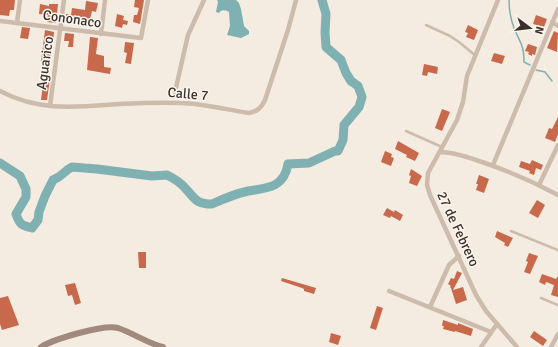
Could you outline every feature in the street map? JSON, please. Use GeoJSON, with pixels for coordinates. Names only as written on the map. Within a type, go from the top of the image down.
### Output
{"type":"FeatureCollection","features":[{"type":"Feature","properties":{"kind":"street"},"geometry":{"type":"LineString","coordinates":[[17,23],[20,0]]}},
{"type":"Feature","properties":{"kind":"street","name":"Aguarico"},"geometry":{"type":"LineString","coordinates":[[50,106],[64,0]]}},
{"type":"Feature","properties":{"kind":"street"},"geometry":{"type":"LineString","coordinates":[[101,34],[105,0]]}},
{"type":"Feature","properties":{"kind":"street","name":"Cononaco"},"geometry":{"type":"LineString","coordinates":[[0,21],[141,38],[148,0]]}},
{"type":"Feature","properties":{"kind":"street"},"geometry":{"type":"LineString","coordinates":[[175,92],[188,35],[204,0]]}},
{"type":"Feature","properties":{"kind":"street","name":"Calle 7"},"geometry":{"type":"LineString","coordinates":[[0,90],[21,100],[50,106],[72,108],[120,104],[182,103],[249,113],[256,112],[265,100],[288,30],[296,0]]}},
{"type":"Feature","properties":{"kind":"street","name":"27 de Febrero"},"geometry":{"type":"LineString","coordinates":[[498,0],[467,76],[463,102],[457,120],[428,173],[427,185],[476,295],[486,311],[517,347]]}},
{"type":"Feature","properties":{"kind":"street"},"geometry":{"type":"LineString","coordinates":[[493,165],[558,9]]}},
{"type":"Feature","properties":{"kind":"street"},"geometry":{"type":"LineString","coordinates":[[552,22],[558,26]]}},
{"type":"Feature","properties":{"kind":"street"},"geometry":{"type":"LineString","coordinates":[[539,185],[558,145]]}},
{"type":"Feature","properties":{"kind":"street"},"geometry":{"type":"LineString","coordinates":[[440,152],[457,154],[493,165],[558,195]]}},
{"type":"Feature","properties":{"kind":"street"},"geometry":{"type":"LineString","coordinates":[[430,307],[449,265],[459,256]]}},
{"type":"Feature","properties":{"kind":"street"},"geometry":{"type":"LineString","coordinates":[[389,291],[492,332]]}},
{"type":"Feature","properties":{"kind":"street"},"geometry":{"type":"LineString","coordinates":[[482,347],[497,324]]}},
{"type":"Feature","properties":{"kind":"street"},"geometry":{"type":"LineString","coordinates":[[41,347],[87,331],[108,326],[117,328],[163,347]]}},
{"type":"Feature","properties":{"kind":"street"},"geometry":{"type":"LineString","coordinates":[[552,347],[558,334]]}},
{"type":"Feature","properties":{"kind":"lane"},"geometry":{"type":"LineString","coordinates":[[426,25],[450,36],[476,56]]}},
{"type":"Feature","properties":{"kind":"lane"},"geometry":{"type":"LineString","coordinates":[[406,131],[443,147]]}},
{"type":"Feature","properties":{"kind":"lane"},"geometry":{"type":"LineString","coordinates":[[511,232],[558,250]]}},
{"type":"Feature","properties":{"kind":"lane"},"geometry":{"type":"LineString","coordinates":[[541,298],[558,305]]}},
{"type":"Feature","properties":{"kind":"water"},"geometry":{"type":"Polygon","coordinates":[[[217,0],[236,0],[239,3],[244,26],[249,31],[249,34],[241,38],[227,35],[230,26],[229,12],[224,10],[219,13],[216,12],[217,0]]]}},
{"type":"Feature","properties":{"kind":"building"},"geometry":{"type":"Polygon","coordinates":[[[0,0],[15,0],[14,10],[10,10],[9,16],[0,15],[0,0]]]}},
{"type":"Feature","properties":{"kind":"building"},"geometry":{"type":"Polygon","coordinates":[[[135,0],[144,0],[140,24],[133,22],[134,15],[137,15],[139,8],[134,7],[135,0]]]}},
{"type":"Feature","properties":{"kind":"building"},"geometry":{"type":"Polygon","coordinates":[[[86,1],[98,3],[96,12],[92,11],[89,23],[80,21],[79,24],[65,21],[66,14],[71,15],[72,8],[85,10],[86,1]]]}},
{"type":"Feature","properties":{"kind":"building"},"geometry":{"type":"Polygon","coordinates":[[[40,4],[49,6],[49,4],[58,4],[56,23],[47,22],[48,15],[39,14],[40,4]]]}},
{"type":"Feature","properties":{"kind":"building"},"geometry":{"type":"Polygon","coordinates":[[[117,14],[124,16],[123,20],[128,21],[127,25],[123,24],[122,28],[115,26],[117,14]]]}},
{"type":"Feature","properties":{"kind":"building"},"geometry":{"type":"Polygon","coordinates":[[[536,15],[547,19],[544,27],[533,24],[536,15]]]}},
{"type":"Feature","properties":{"kind":"building"},"geometry":{"type":"Polygon","coordinates":[[[468,25],[478,30],[474,40],[466,37],[468,33],[465,32],[468,25]]]}},
{"type":"Feature","properties":{"kind":"building"},"geometry":{"type":"Polygon","coordinates":[[[22,27],[30,28],[28,39],[20,38],[22,27]]]}},
{"type":"Feature","properties":{"kind":"building"},"geometry":{"type":"Polygon","coordinates":[[[45,30],[54,32],[53,42],[49,42],[48,52],[51,52],[49,63],[41,62],[45,30]]]}},
{"type":"Feature","properties":{"kind":"building"},"geometry":{"type":"Polygon","coordinates":[[[554,31],[558,33],[557,52],[547,48],[554,31]]]}},
{"type":"Feature","properties":{"kind":"building"},"geometry":{"type":"Polygon","coordinates":[[[65,33],[74,34],[73,47],[68,47],[69,41],[64,41],[65,33]]]}},
{"type":"Feature","properties":{"kind":"building"},"geometry":{"type":"Polygon","coordinates":[[[90,37],[98,38],[96,54],[104,56],[104,67],[111,68],[110,74],[87,70],[90,37]]]}},
{"type":"Feature","properties":{"kind":"building"},"geometry":{"type":"Polygon","coordinates":[[[125,42],[134,43],[131,64],[125,63],[127,53],[124,52],[125,42]]]}},
{"type":"Feature","properties":{"kind":"building"},"geometry":{"type":"Polygon","coordinates":[[[528,44],[537,47],[535,55],[532,54],[532,56],[528,54],[529,52],[525,51],[528,44]]]}},
{"type":"Feature","properties":{"kind":"building"},"geometry":{"type":"Polygon","coordinates":[[[494,53],[505,56],[502,64],[491,61],[494,53]]]}},
{"type":"Feature","properties":{"kind":"building"},"geometry":{"type":"Polygon","coordinates":[[[424,64],[438,67],[437,74],[428,72],[427,76],[422,75],[424,64]]]}},
{"type":"Feature","properties":{"kind":"building"},"geometry":{"type":"Polygon","coordinates":[[[47,78],[50,78],[47,100],[41,100],[43,85],[40,85],[41,80],[47,81],[47,78]]]}},
{"type":"Feature","properties":{"kind":"building"},"geometry":{"type":"Polygon","coordinates":[[[442,109],[450,112],[442,131],[435,128],[442,109]]]}},
{"type":"Feature","properties":{"kind":"building"},"geometry":{"type":"Polygon","coordinates":[[[558,117],[558,134],[555,142],[545,138],[549,128],[552,129],[558,117]]]}},
{"type":"Feature","properties":{"kind":"building"},"geometry":{"type":"Polygon","coordinates":[[[398,141],[419,153],[415,161],[406,157],[407,155],[395,149],[398,141]]]}},
{"type":"Feature","properties":{"kind":"building"},"geometry":{"type":"Polygon","coordinates":[[[385,151],[392,154],[391,157],[394,158],[391,166],[381,162],[385,151]]]}},
{"type":"Feature","properties":{"kind":"building"},"geometry":{"type":"Polygon","coordinates":[[[532,160],[543,165],[541,170],[536,168],[534,175],[529,173],[530,171],[519,167],[521,161],[530,164],[532,160]]]}},
{"type":"Feature","properties":{"kind":"building"},"geometry":{"type":"Polygon","coordinates":[[[411,169],[422,176],[417,186],[409,183],[411,169]]]}},
{"type":"Feature","properties":{"kind":"building"},"geometry":{"type":"Polygon","coordinates":[[[479,175],[489,179],[484,193],[476,190],[479,175]]]}},
{"type":"Feature","properties":{"kind":"building"},"geometry":{"type":"Polygon","coordinates":[[[537,200],[545,205],[538,218],[529,213],[537,200]]]}},
{"type":"Feature","properties":{"kind":"building"},"geometry":{"type":"Polygon","coordinates":[[[387,208],[394,212],[395,210],[403,215],[400,221],[391,216],[390,218],[383,215],[387,208]]]}},
{"type":"Feature","properties":{"kind":"building"},"geometry":{"type":"Polygon","coordinates":[[[497,231],[513,238],[508,247],[504,245],[505,243],[495,237],[497,231]]]}},
{"type":"Feature","properties":{"kind":"building"},"geometry":{"type":"Polygon","coordinates":[[[138,252],[146,252],[146,268],[139,268],[138,252]]]}},
{"type":"Feature","properties":{"kind":"building"},"geometry":{"type":"Polygon","coordinates":[[[529,253],[538,256],[530,274],[524,272],[528,262],[526,261],[529,253]]]}},
{"type":"Feature","properties":{"kind":"building"},"geometry":{"type":"Polygon","coordinates":[[[457,271],[462,273],[453,290],[463,287],[467,300],[456,304],[450,287],[451,286],[448,284],[451,278],[454,279],[457,271]]]}},
{"type":"Feature","properties":{"kind":"building"},"geometry":{"type":"Polygon","coordinates":[[[542,274],[556,279],[558,276],[558,297],[551,295],[554,285],[546,282],[545,285],[539,282],[542,274]]]}},
{"type":"Feature","properties":{"kind":"building"},"geometry":{"type":"Polygon","coordinates":[[[282,278],[316,288],[314,294],[281,281],[282,278]]]}},
{"type":"Feature","properties":{"kind":"building"},"geometry":{"type":"Polygon","coordinates":[[[75,283],[81,303],[75,305],[72,295],[68,296],[65,285],[75,283]]]}},
{"type":"Feature","properties":{"kind":"building"},"geometry":{"type":"Polygon","coordinates":[[[8,296],[19,325],[2,330],[0,324],[0,298],[8,296]]]}},
{"type":"Feature","properties":{"kind":"building"},"geometry":{"type":"Polygon","coordinates":[[[377,306],[383,308],[376,330],[370,328],[377,306]]]}},
{"type":"Feature","properties":{"kind":"building"},"geometry":{"type":"Polygon","coordinates":[[[443,320],[458,325],[458,323],[473,329],[471,336],[443,329],[443,320]]]}},
{"type":"Feature","properties":{"kind":"building"},"geometry":{"type":"Polygon","coordinates":[[[534,331],[547,340],[543,346],[530,337],[534,331]]]}},
{"type":"Feature","properties":{"kind":"building"},"geometry":{"type":"Polygon","coordinates":[[[331,333],[341,336],[338,345],[329,342],[331,333]]]}},
{"type":"Feature","properties":{"kind":"waterway"},"geometry":{"type":"LineString","coordinates":[[0,163],[20,176],[26,189],[26,197],[16,214],[21,224],[32,228],[38,220],[39,212],[53,180],[72,167],[152,176],[167,175],[181,184],[196,200],[206,204],[212,204],[238,194],[274,185],[283,178],[288,164],[309,163],[338,151],[343,140],[344,125],[359,107],[362,97],[358,86],[351,81],[346,73],[341,60],[326,47],[326,14],[322,0]]}},
{"type":"Feature","properties":{"kind":"waterway"},"geometry":{"type":"LineString","coordinates":[[509,0],[511,18],[522,47],[524,62],[530,65]]}},
{"type":"Feature","properties":{"kind":"waterway"},"geometry":{"type":"LineString","coordinates":[[536,70],[545,72],[552,81]]}}]}
